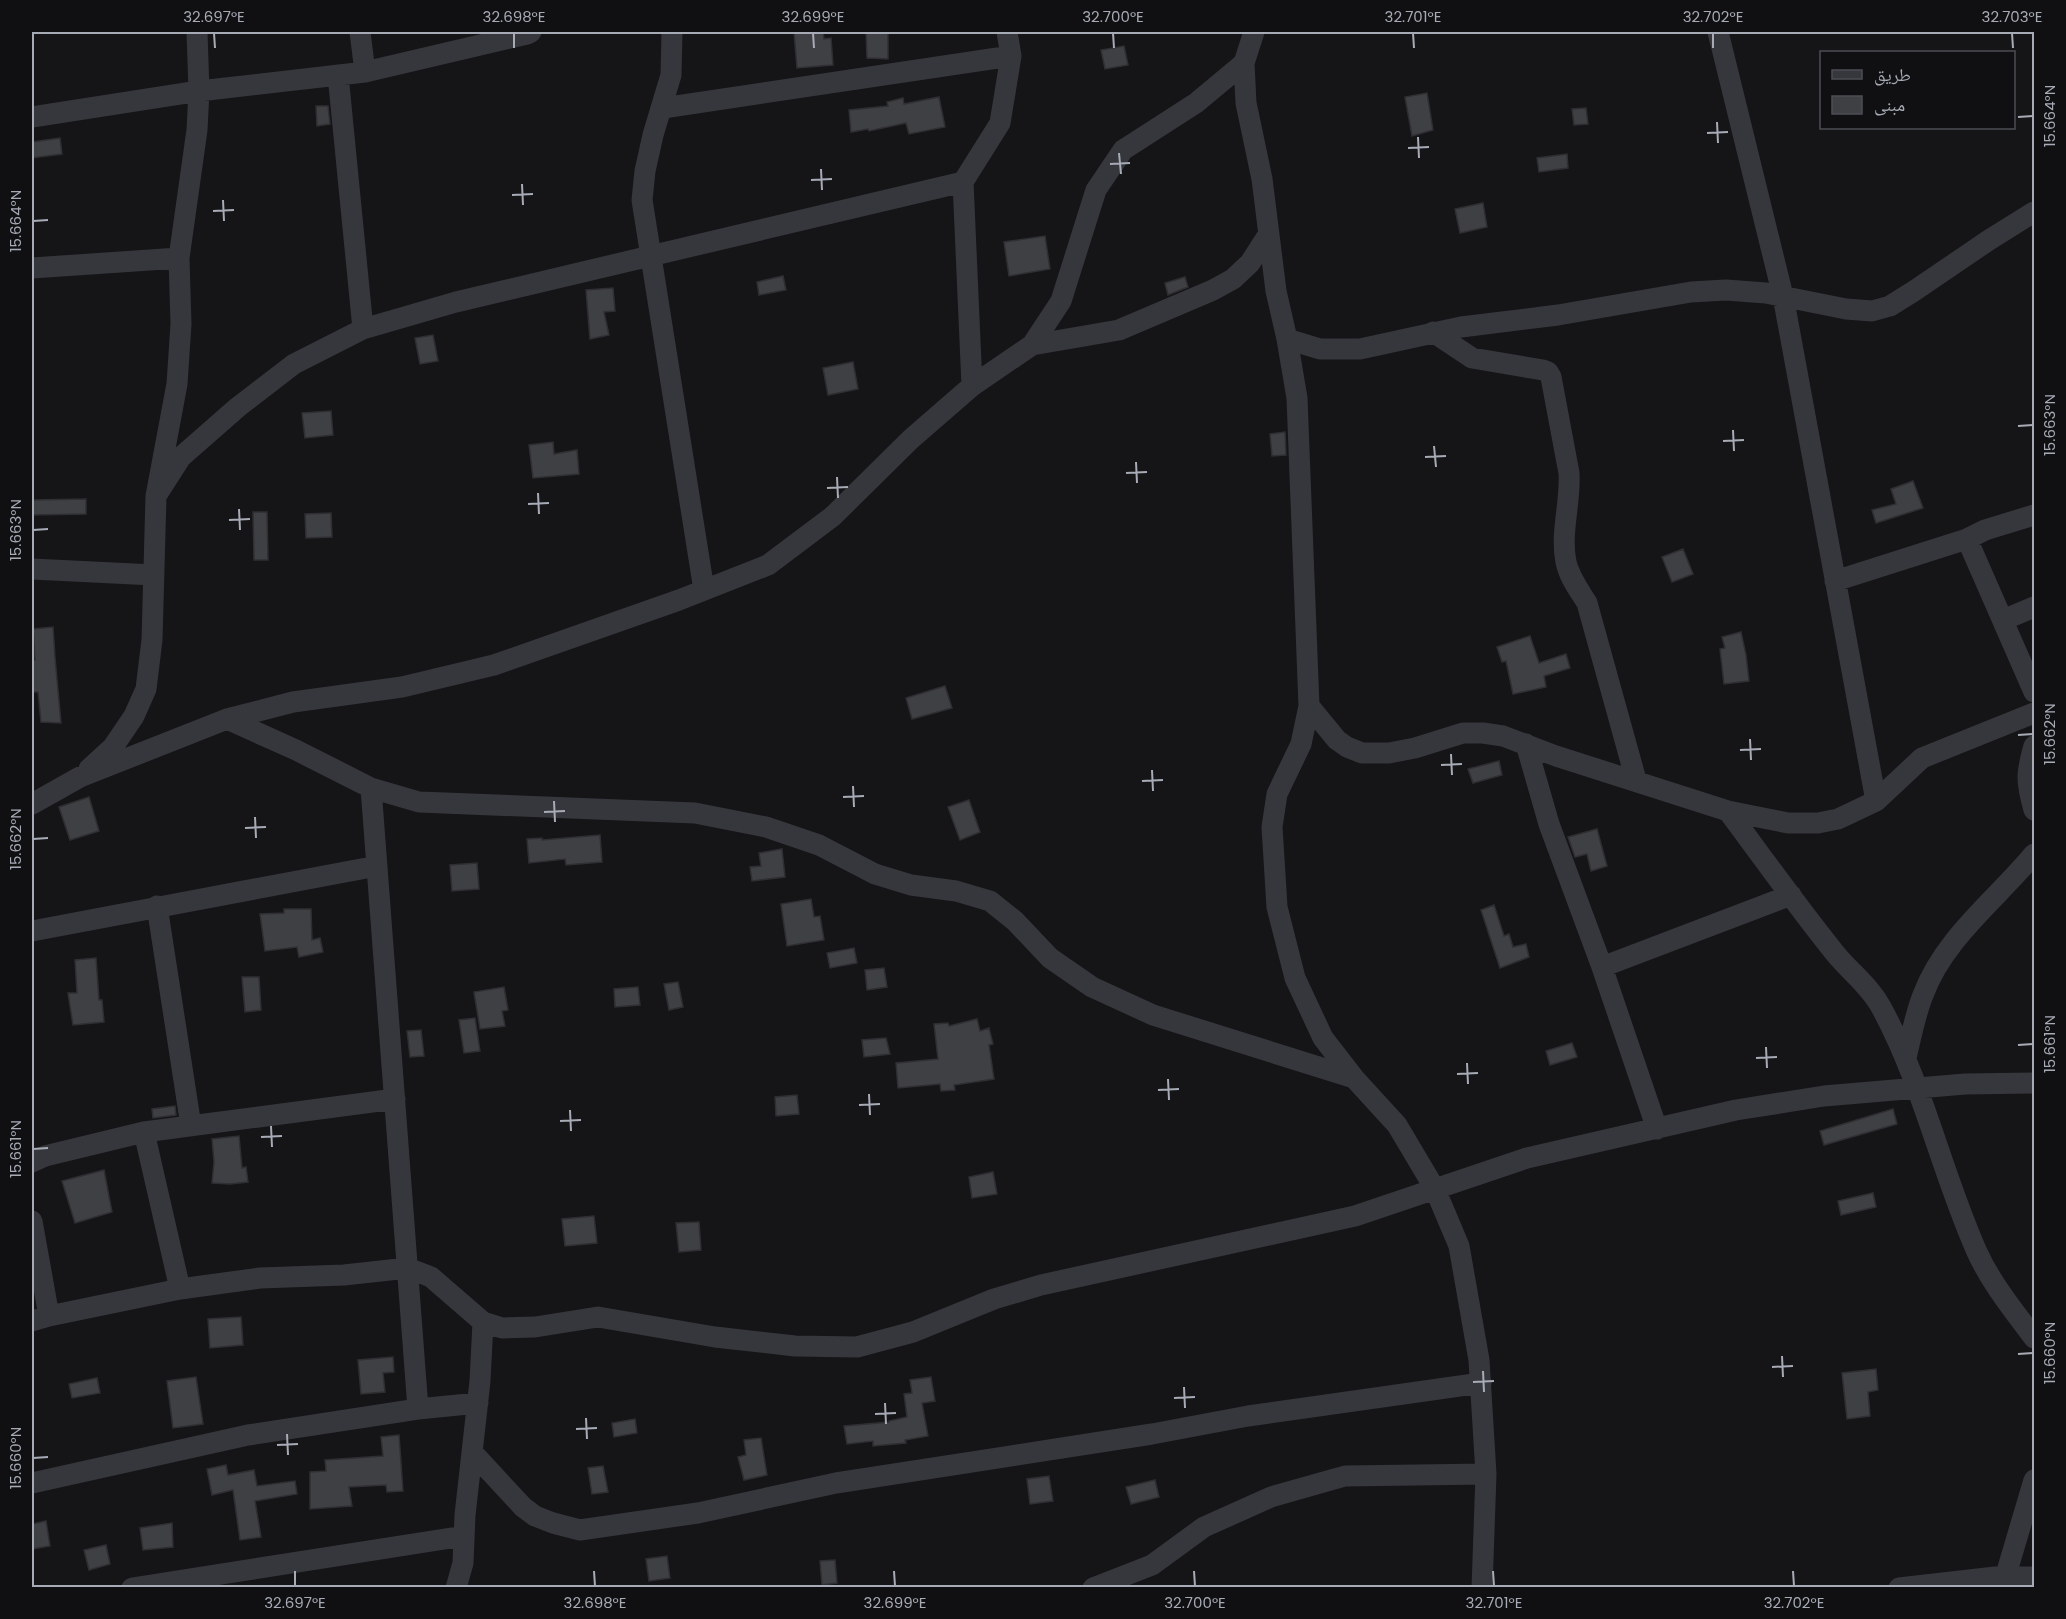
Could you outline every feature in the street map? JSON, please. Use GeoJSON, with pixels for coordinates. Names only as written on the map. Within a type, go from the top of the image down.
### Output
{"type":"FeatureCollection","features":[{"type":"Feature","properties":{"kind":"street"},"geometry":{"type":"LineString","coordinates":[[80,777],[113,747],[134,716],[146,688],[152,640],[156,496],[177,384],[181,324],[179,258],[197,130],[199,91],[197,32]]}},
{"type":"Feature","properties":{"kind":"street"},"geometry":{"type":"LineString","coordinates":[[360,32],[365,72]]}},
{"type":"Feature","properties":{"kind":"street"},"geometry":{"type":"LineString","coordinates":[[32,117],[199,91],[365,72],[531,32]]}},
{"type":"Feature","properties":{"kind":"street"},"geometry":{"type":"LineString","coordinates":[[672,32],[671,75],[663,108],[653,135],[645,171],[642,200],[704,590]]}},
{"type":"Feature","properties":{"kind":"street"},"geometry":{"type":"LineString","coordinates":[[972,386],[963,182],[1000,123],[1011,56],[1007,32]]}},
{"type":"Feature","properties":{"kind":"street"},"geometry":{"type":"LineString","coordinates":[[1254,32],[1245,63],[1246,103],[1262,179],[1276,291],[1298,398],[1309,706],[1300,744],[1277,794],[1272,827],[1277,907],[1295,978],[1323,1038],[1354,1078],[1397,1125],[1435,1189],[1459,1246],[1481,1383],[1486,1474],[1482,1587]]}},
{"type":"Feature","properties":{"kind":"street"},"geometry":{"type":"LineString","coordinates":[[1718,32],[1783,296],[1876,801]]}},
{"type":"Feature","properties":{"kind":"street"},"geometry":{"type":"LineString","coordinates":[[663,108],[1011,56]]}},
{"type":"Feature","properties":{"kind":"street"},"geometry":{"type":"LineString","coordinates":[[32,804],[80,777],[227,719],[293,702],[402,687],[494,665],[768,565],[833,516],[911,439],[972,386],[1032,345],[1061,301],[1096,190],[1123,150],[1196,103],[1245,63]]}},
{"type":"Feature","properties":{"kind":"street"},"geometry":{"type":"LineString","coordinates":[[338,75],[363,329]]}},
{"type":"Feature","properties":{"kind":"street"},"geometry":{"type":"LineString","coordinates":[[156,496],[181,458],[238,406],[294,364],[363,329],[456,302],[963,182]]}},
{"type":"Feature","properties":{"kind":"street"},"geometry":{"type":"LineString","coordinates":[[1287,339],[1320,349],[1360,349],[1433,332],[1558,315],[1691,292],[1726,290],[1783,296],[1846,309],[1872,311],[1890,306],[2034,212]]}},
{"type":"Feature","properties":{"kind":"street"},"geometry":{"type":"LineString","coordinates":[[1032,345],[1119,330],[1213,290],[1233,279],[1250,263],[1268,235]]}},
{"type":"Feature","properties":{"kind":"street"},"geometry":{"type":"LineString","coordinates":[[32,268],[179,258]]}},
{"type":"Feature","properties":{"kind":"street"},"geometry":{"type":"LineString","coordinates":[[1433,332],[1472,358],[1543,370],[1551,377],[1569,473],[1570,487],[1564,544],[1566,562],[1572,579],[1587,603],[1636,780]]}},
{"type":"Feature","properties":{"kind":"street"},"geometry":{"type":"LineString","coordinates":[[1835,580],[1967,539],[1985,530],[2034,515]]}},
{"type":"Feature","properties":{"kind":"street"},"geometry":{"type":"LineString","coordinates":[[1967,539],[2034,692]]}},
{"type":"Feature","properties":{"kind":"street"},"geometry":{"type":"LineString","coordinates":[[32,569],[154,575]]}},
{"type":"Feature","properties":{"kind":"street"},"geometry":{"type":"LineString","coordinates":[[2003,620],[2034,607]]}},
{"type":"Feature","properties":{"kind":"street"},"geometry":{"type":"LineString","coordinates":[[1309,706],[1338,740],[1347,747],[1362,753],[1389,753],[1415,748],[1463,733],[1503,736],[1728,811],[1788,823],[1818,823],[1838,819],[1876,801],[1922,758],[2034,713]]}},
{"type":"Feature","properties":{"kind":"street"},"geometry":{"type":"LineString","coordinates":[[227,719],[296,750],[371,788],[419,802],[695,813],[766,827],[819,845],[875,874],[911,885],[956,891],[990,901],[1015,921],[1058,964],[1092,987],[1154,1015],[1354,1078]]}},
{"type":"Feature","properties":{"kind":"street"},"geometry":{"type":"LineString","coordinates":[[1526,744],[1556,845],[1602,967],[1657,1129]]}},
{"type":"Feature","properties":{"kind":"street"},"geometry":{"type":"LineString","coordinates":[[2034,746],[2031,774],[2027,786],[2034,810]]}},
{"type":"Feature","properties":{"kind":"street"},"geometry":{"type":"LineString","coordinates":[[371,788],[418,1409]]}},
{"type":"Feature","properties":{"kind":"street"},"geometry":{"type":"LineString","coordinates":[[1728,811],[1836,954],[1872,991],[1906,1058],[1977,1253],[1993,1282],[2034,1338]]}},
{"type":"Feature","properties":{"kind":"street"},"geometry":{"type":"LineString","coordinates":[[1906,1058],[1923,995],[1934,972],[1960,935],[2034,854]]}},
{"type":"Feature","properties":{"kind":"street"},"geometry":{"type":"LineString","coordinates":[[32,931],[377,866]]}},
{"type":"Feature","properties":{"kind":"street"},"geometry":{"type":"LineString","coordinates":[[1602,967],[1791,895]]}},
{"type":"Feature","properties":{"kind":"street"},"geometry":{"type":"LineString","coordinates":[[157,906],[191,1126]]}},
{"type":"Feature","properties":{"kind":"street"},"geometry":{"type":"LineString","coordinates":[[32,1221],[40,1319],[180,1289],[260,1278],[344,1275],[408,1268],[431,1278],[483,1322],[501,1328],[535,1327],[598,1317],[795,1346],[857,1347],[913,1332],[994,1299],[1041,1285],[1355,1216],[1527,1158],[1736,1110],[1824,1096],[1965,1084],[2034,1083]]}},
{"type":"Feature","properties":{"kind":"street"},"geometry":{"type":"LineString","coordinates":[[32,1162],[45,1156],[144,1132],[395,1099]]}},
{"type":"Feature","properties":{"kind":"street"},"geometry":{"type":"LineString","coordinates":[[144,1132],[180,1289]]}},
{"type":"Feature","properties":{"kind":"street"},"geometry":{"type":"LineString","coordinates":[[456,1587],[463,1563],[483,1322]]}},
{"type":"Feature","properties":{"kind":"street"},"geometry":{"type":"LineString","coordinates":[[472,1452],[529,1511],[553,1523],[580,1530],[698,1512],[869,1478],[1152,1434],[1260,1414],[1481,1383]]}},
{"type":"Feature","properties":{"kind":"street"},"geometry":{"type":"LineString","coordinates":[[32,1483],[248,1435],[418,1409],[478,1403]]}},
{"type":"Feature","properties":{"kind":"street"},"geometry":{"type":"LineString","coordinates":[[1093,1587],[1152,1564],[1204,1527],[1271,1497],[1345,1476],[1486,1474]]}},
{"type":"Feature","properties":{"kind":"street"},"geometry":{"type":"LineString","coordinates":[[2003,1582],[2034,1480]]}},
{"type":"Feature","properties":{"kind":"street"},"geometry":{"type":"LineString","coordinates":[[132,1587],[464,1536]]}},
{"type":"Feature","properties":{"kind":"street"},"geometry":{"type":"LineString","coordinates":[[1899,1587],[2003,1582],[2034,1577]]}},
{"type":"Feature","properties":{"kind":"building"},"geometry":{"type":"Polygon","coordinates":[[[794,32],[823,32],[824,39],[831,38],[833,65],[797,68],[794,32]]]}},
{"type":"Feature","properties":{"kind":"building"},"geometry":{"type":"Polygon","coordinates":[[[866,32],[888,32],[888,59],[867,58],[866,32]]]}},
{"type":"Feature","properties":{"kind":"building"},"geometry":{"type":"Polygon","coordinates":[[[1124,46],[1128,65],[1105,69],[1101,50],[1124,46]]]}},
{"type":"Feature","properties":{"kind":"building"},"geometry":{"type":"Polygon","coordinates":[[[1427,93],[1433,130],[1412,136],[1405,97],[1427,93]]]}},
{"type":"Feature","properties":{"kind":"building"},"geometry":{"type":"Polygon","coordinates":[[[939,97],[945,127],[909,134],[906,123],[869,131],[868,129],[851,132],[849,110],[888,106],[887,102],[903,98],[904,104],[939,97]]]}},
{"type":"Feature","properties":{"kind":"building"},"geometry":{"type":"Polygon","coordinates":[[[316,106],[328,106],[330,124],[317,126],[316,106]]]}},
{"type":"Feature","properties":{"kind":"building"},"geometry":{"type":"Polygon","coordinates":[[[1586,108],[1588,124],[1574,125],[1572,109],[1586,108]]]}},
{"type":"Feature","properties":{"kind":"building"},"geometry":{"type":"Polygon","coordinates":[[[60,138],[62,154],[32,158],[32,142],[60,138]]]}},
{"type":"Feature","properties":{"kind":"building"},"geometry":{"type":"Polygon","coordinates":[[[1567,154],[1568,168],[1539,172],[1537,158],[1567,154]]]}},
{"type":"Feature","properties":{"kind":"building"},"geometry":{"type":"Polygon","coordinates":[[[1483,203],[1487,227],[1460,233],[1455,209],[1483,203]]]}},
{"type":"Feature","properties":{"kind":"building"},"geometry":{"type":"Polygon","coordinates":[[[1045,236],[1050,269],[1009,276],[1004,242],[1045,236]]]}},
{"type":"Feature","properties":{"kind":"building"},"geometry":{"type":"Polygon","coordinates":[[[783,276],[786,290],[759,295],[757,282],[783,276]]]}},
{"type":"Feature","properties":{"kind":"building"},"geometry":{"type":"Polygon","coordinates":[[[1185,277],[1188,287],[1168,295],[1165,283],[1185,277]]]}},
{"type":"Feature","properties":{"kind":"building"},"geometry":{"type":"Polygon","coordinates":[[[613,288],[615,311],[604,312],[609,335],[590,339],[586,290],[613,288]]]}},
{"type":"Feature","properties":{"kind":"building"},"geometry":{"type":"Polygon","coordinates":[[[433,335],[438,361],[420,364],[415,338],[433,335]]]}},
{"type":"Feature","properties":{"kind":"building"},"geometry":{"type":"Polygon","coordinates":[[[853,362],[858,389],[828,395],[823,368],[853,362]]]}},
{"type":"Feature","properties":{"kind":"building"},"geometry":{"type":"Polygon","coordinates":[[[331,411],[333,435],[305,438],[302,413],[331,411]]]}},
{"type":"Feature","properties":{"kind":"building"},"geometry":{"type":"Polygon","coordinates":[[[1285,432],[1286,455],[1272,456],[1270,434],[1285,432]]]}},
{"type":"Feature","properties":{"kind":"building"},"geometry":{"type":"Polygon","coordinates":[[[553,442],[554,454],[577,450],[579,474],[533,478],[529,445],[553,442]]]}},
{"type":"Feature","properties":{"kind":"building"},"geometry":{"type":"Polygon","coordinates":[[[1913,481],[1923,508],[1876,523],[1872,510],[1896,504],[1891,489],[1913,481]]]}},
{"type":"Feature","properties":{"kind":"building"},"geometry":{"type":"Polygon","coordinates":[[[86,499],[86,514],[32,515],[32,500],[86,499]]]}},
{"type":"Feature","properties":{"kind":"building"},"geometry":{"type":"Polygon","coordinates":[[[253,512],[267,512],[268,560],[254,560],[253,512]]]}},
{"type":"Feature","properties":{"kind":"building"},"geometry":{"type":"Polygon","coordinates":[[[331,513],[332,537],[306,538],[305,514],[331,513]]]}},
{"type":"Feature","properties":{"kind":"building"},"geometry":{"type":"Polygon","coordinates":[[[1683,549],[1693,574],[1672,582],[1662,557],[1683,549]]]}},
{"type":"Feature","properties":{"kind":"building"},"geometry":{"type":"Polygon","coordinates":[[[53,627],[61,723],[41,722],[38,692],[32,692],[32,660],[35,660],[33,629],[53,627]]]}},
{"type":"Feature","properties":{"kind":"building"},"geometry":{"type":"Polygon","coordinates":[[[1741,632],[1749,681],[1724,684],[1720,649],[1725,648],[1722,637],[1741,632]]]}},
{"type":"Feature","properties":{"kind":"building"},"geometry":{"type":"Polygon","coordinates":[[[1530,636],[1539,663],[1566,654],[1570,668],[1544,676],[1546,687],[1513,694],[1506,661],[1502,662],[1497,647],[1530,636]]]}},
{"type":"Feature","properties":{"kind":"building"},"geometry":{"type":"Polygon","coordinates":[[[945,686],[952,708],[912,719],[906,698],[945,686]]]}},
{"type":"Feature","properties":{"kind":"building"},"geometry":{"type":"Polygon","coordinates":[[[1499,761],[1502,775],[1473,783],[1468,769],[1499,761]]]}},
{"type":"Feature","properties":{"kind":"building"},"geometry":{"type":"Polygon","coordinates":[[[89,797],[99,831],[70,840],[59,807],[89,797]]]}},
{"type":"Feature","properties":{"kind":"building"},"geometry":{"type":"Polygon","coordinates":[[[969,800],[980,832],[960,840],[948,807],[969,800]]]}},
{"type":"Feature","properties":{"kind":"building"},"geometry":{"type":"Polygon","coordinates":[[[1597,829],[1607,866],[1591,871],[1587,854],[1575,857],[1568,837],[1597,829]]]}},
{"type":"Feature","properties":{"kind":"building"},"geometry":{"type":"Polygon","coordinates":[[[600,835],[602,862],[566,865],[565,859],[529,863],[527,839],[542,838],[542,840],[600,835]]]}},
{"type":"Feature","properties":{"kind":"building"},"geometry":{"type":"Polygon","coordinates":[[[782,849],[785,877],[752,881],[750,867],[761,866],[759,853],[782,849]]]}},
{"type":"Feature","properties":{"kind":"building"},"geometry":{"type":"Polygon","coordinates":[[[477,863],[479,889],[452,891],[450,865],[477,863]]]}},
{"type":"Feature","properties":{"kind":"building"},"geometry":{"type":"Polygon","coordinates":[[[811,899],[814,917],[820,916],[824,940],[787,946],[781,904],[811,899]]]}},
{"type":"Feature","properties":{"kind":"building"},"geometry":{"type":"Polygon","coordinates":[[[1494,905],[1504,936],[1509,934],[1513,947],[1526,944],[1529,957],[1500,968],[1481,910],[1494,905]]]}},
{"type":"Feature","properties":{"kind":"building"},"geometry":{"type":"Polygon","coordinates":[[[284,909],[311,909],[312,940],[320,938],[323,952],[299,957],[297,947],[265,951],[260,914],[284,913],[284,909]]]}},
{"type":"Feature","properties":{"kind":"building"},"geometry":{"type":"Polygon","coordinates":[[[854,948],[857,963],[830,968],[827,953],[854,948]]]}},
{"type":"Feature","properties":{"kind":"building"},"geometry":{"type":"Polygon","coordinates":[[[96,958],[99,1000],[102,1000],[104,1022],[73,1025],[68,993],[77,993],[75,960],[96,958]]]}},
{"type":"Feature","properties":{"kind":"building"},"geometry":{"type":"Polygon","coordinates":[[[884,968],[887,987],[867,990],[865,970],[884,968]]]}},
{"type":"Feature","properties":{"kind":"building"},"geometry":{"type":"Polygon","coordinates":[[[242,977],[259,977],[261,1010],[245,1012],[242,977]]]}},
{"type":"Feature","properties":{"kind":"building"},"geometry":{"type":"Polygon","coordinates":[[[678,982],[683,1007],[669,1010],[664,984],[678,982]]]}},
{"type":"Feature","properties":{"kind":"building"},"geometry":{"type":"Polygon","coordinates":[[[504,987],[508,1010],[502,1011],[505,1026],[480,1029],[474,992],[504,987]]]}},
{"type":"Feature","properties":{"kind":"building"},"geometry":{"type":"Polygon","coordinates":[[[638,987],[640,1005],[615,1007],[614,989],[638,987]]]}},
{"type":"Feature","properties":{"kind":"building"},"geometry":{"type":"Polygon","coordinates":[[[475,1018],[480,1051],[464,1053],[459,1020],[475,1018]]]}},
{"type":"Feature","properties":{"kind":"building"},"geometry":{"type":"Polygon","coordinates":[[[977,1019],[980,1031],[989,1028],[993,1044],[989,1045],[994,1079],[954,1085],[955,1090],[941,1091],[940,1084],[898,1088],[896,1063],[938,1059],[934,1024],[948,1023],[949,1026],[977,1019]]]}},
{"type":"Feature","properties":{"kind":"building"},"geometry":{"type":"Polygon","coordinates":[[[421,1030],[424,1056],[410,1057],[407,1031],[421,1030]]]}},
{"type":"Feature","properties":{"kind":"building"},"geometry":{"type":"Polygon","coordinates":[[[886,1038],[890,1054],[864,1057],[862,1040],[886,1038]]]}},
{"type":"Feature","properties":{"kind":"building"},"geometry":{"type":"Polygon","coordinates":[[[1572,1043],[1577,1057],[1550,1065],[1546,1051],[1572,1043]]]}},
{"type":"Feature","properties":{"kind":"building"},"geometry":{"type":"Polygon","coordinates":[[[797,1095],[799,1114],[776,1116],[775,1097],[797,1095]]]}},
{"type":"Feature","properties":{"kind":"building"},"geometry":{"type":"Polygon","coordinates":[[[175,1106],[176,1115],[153,1118],[152,1109],[175,1106]]]}},
{"type":"Feature","properties":{"kind":"building"},"geometry":{"type":"Polygon","coordinates":[[[1893,1109],[1897,1124],[1824,1145],[1820,1131],[1893,1109]]]}},
{"type":"Feature","properties":{"kind":"building"},"geometry":{"type":"Polygon","coordinates":[[[239,1136],[242,1168],[246,1167],[248,1182],[212,1183],[214,1162],[212,1139],[239,1136]]]}},
{"type":"Feature","properties":{"kind":"building"},"geometry":{"type":"Polygon","coordinates":[[[104,1170],[112,1212],[75,1223],[62,1181],[104,1170]]]}},
{"type":"Feature","properties":{"kind":"building"},"geometry":{"type":"Polygon","coordinates":[[[993,1172],[997,1194],[972,1198],[969,1177],[993,1172]]]}},
{"type":"Feature","properties":{"kind":"building"},"geometry":{"type":"Polygon","coordinates":[[[1873,1193],[1876,1207],[1841,1215],[1838,1201],[1873,1193]]]}},
{"type":"Feature","properties":{"kind":"building"},"geometry":{"type":"Polygon","coordinates":[[[594,1216],[597,1243],[565,1246],[562,1219],[594,1216]]]}},
{"type":"Feature","properties":{"kind":"building"},"geometry":{"type":"Polygon","coordinates":[[[699,1222],[701,1250],[679,1252],[676,1223],[699,1222]]]}},
{"type":"Feature","properties":{"kind":"building"},"geometry":{"type":"Polygon","coordinates":[[[241,1317],[243,1345],[210,1348],[208,1319],[241,1317]]]}},
{"type":"Feature","properties":{"kind":"building"},"geometry":{"type":"Polygon","coordinates":[[[393,1357],[394,1372],[383,1373],[385,1392],[361,1394],[358,1360],[393,1357]]]}},
{"type":"Feature","properties":{"kind":"building"},"geometry":{"type":"Polygon","coordinates":[[[1876,1369],[1878,1390],[1868,1392],[1870,1416],[1847,1419],[1842,1373],[1876,1369]]]}},
{"type":"Feature","properties":{"kind":"building"},"geometry":{"type":"Polygon","coordinates":[[[196,1377],[203,1424],[173,1428],[167,1381],[196,1377]]]}},
{"type":"Feature","properties":{"kind":"building"},"geometry":{"type":"Polygon","coordinates":[[[931,1377],[935,1401],[922,1403],[928,1436],[905,1440],[906,1443],[873,1446],[873,1441],[847,1444],[844,1426],[889,1422],[907,1417],[904,1394],[912,1393],[910,1380],[931,1377]]]}},
{"type":"Feature","properties":{"kind":"building"},"geometry":{"type":"Polygon","coordinates":[[[97,1378],[100,1393],[72,1398],[69,1384],[97,1378]]]}},
{"type":"Feature","properties":{"kind":"building"},"geometry":{"type":"Polygon","coordinates":[[[635,1419],[637,1433],[614,1437],[612,1423],[635,1419]]]}},
{"type":"Feature","properties":{"kind":"building"},"geometry":{"type":"Polygon","coordinates":[[[399,1435],[403,1491],[387,1492],[386,1485],[349,1487],[352,1506],[310,1509],[310,1472],[326,1471],[325,1460],[383,1456],[381,1437],[399,1435]]]}},
{"type":"Feature","properties":{"kind":"building"},"geometry":{"type":"Polygon","coordinates":[[[761,1438],[767,1475],[744,1480],[738,1457],[746,1455],[744,1440],[761,1438]]]}},
{"type":"Feature","properties":{"kind":"building"},"geometry":{"type":"Polygon","coordinates":[[[226,1465],[228,1475],[254,1470],[257,1486],[295,1481],[297,1494],[255,1501],[261,1537],[240,1540],[233,1490],[212,1495],[207,1469],[226,1465]]]}},
{"type":"Feature","properties":{"kind":"building"},"geometry":{"type":"Polygon","coordinates":[[[603,1466],[608,1492],[592,1494],[588,1468],[603,1466]]]}},
{"type":"Feature","properties":{"kind":"building"},"geometry":{"type":"Polygon","coordinates":[[[1049,1476],[1053,1501],[1030,1504],[1027,1479],[1049,1476]]]}},
{"type":"Feature","properties":{"kind":"building"},"geometry":{"type":"Polygon","coordinates":[[[1155,1480],[1159,1497],[1131,1504],[1126,1487],[1155,1480]]]}},
{"type":"Feature","properties":{"kind":"building"},"geometry":{"type":"Polygon","coordinates":[[[46,1521],[50,1546],[32,1549],[32,1524],[46,1521]]]}},
{"type":"Feature","properties":{"kind":"building"},"geometry":{"type":"Polygon","coordinates":[[[172,1523],[173,1547],[143,1550],[140,1528],[172,1523]]]}},
{"type":"Feature","properties":{"kind":"building"},"geometry":{"type":"Polygon","coordinates":[[[106,1545],[110,1564],[89,1570],[84,1550],[106,1545]]]}},
{"type":"Feature","properties":{"kind":"building"},"geometry":{"type":"Polygon","coordinates":[[[667,1556],[670,1578],[649,1581],[646,1559],[667,1556]]]}},
{"type":"Feature","properties":{"kind":"building"},"geometry":{"type":"Polygon","coordinates":[[[835,1560],[837,1583],[822,1585],[820,1561],[835,1560]]]}}]}
